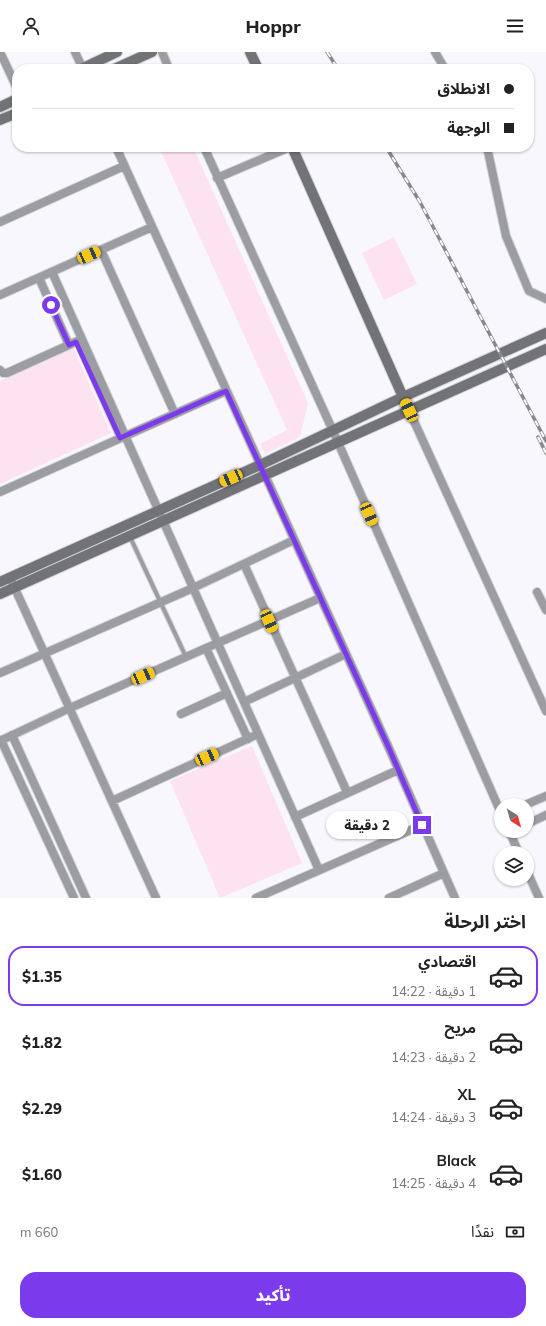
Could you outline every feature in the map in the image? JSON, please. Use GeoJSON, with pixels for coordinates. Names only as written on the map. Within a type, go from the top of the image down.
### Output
{"type":"FeatureCollection","features":[{"type":"Feature","properties":{"kind":"street"},"geometry":{"type":"LineString","coordinates":[[0,52],[12,77]]}},
{"type":"Feature","properties":{"kind":"street"},"geometry":{"type":"LineString","coordinates":[[75,52],[80,64]]}},
{"type":"Feature","properties":{"kind":"street"},"geometry":{"type":"LineString","coordinates":[[92,64],[117,52]]}},
{"type":"Feature","properties":{"kind":"street"},"geometry":{"type":"LineString","coordinates":[[125,64],[152,52]]}},
{"type":"Feature","properties":{"kind":"street"},"geometry":{"type":"LineString","coordinates":[[162,52],[167,64]]}},
{"type":"Feature","properties":{"kind":"street"},"geometry":{"type":"LineString","coordinates":[[250,52],[256,64]]}},
{"type":"Feature","properties":{"kind":"street"},"geometry":{"type":"LineString","coordinates":[[436,52],[442,64]]}},
{"type":"Feature","properties":{"kind":"street"},"geometry":{"type":"LineString","coordinates":[[0,106],[12,101]]}},
{"type":"Feature","properties":{"kind":"street"},"geometry":{"type":"LineString","coordinates":[[0,120],[12,115]]}},
{"type":"Feature","properties":{"kind":"street"},"geometry":{"type":"LineString","coordinates":[[118,152],[455,898]]}},
{"type":"Feature","properties":{"kind":"street"},"geometry":{"type":"LineString","coordinates":[[206,152],[333,431],[494,798]]}},
{"type":"Feature","properties":{"kind":"street"},"geometry":{"type":"LineString","coordinates":[[217,178],[279,152]]}},
{"type":"Feature","properties":{"kind":"street"},"geometry":{"type":"LineString","coordinates":[[293,152],[546,711]]}},
{"type":"Feature","properties":{"kind":"street"},"geometry":{"type":"LineString","coordinates":[[488,152],[506,236],[529,291],[546,299]]}},
{"type":"Feature","properties":{"kind":"street"},"geometry":{"type":"LineString","coordinates":[[0,222],[124,166]]}},
{"type":"Feature","properties":{"kind":"street"},"geometry":{"type":"LineString","coordinates":[[0,295],[152,227]]}},
{"type":"Feature","properties":{"kind":"street"},"geometry":{"type":"LineString","coordinates":[[101,250],[175,414]]}},
{"type":"Feature","properties":{"kind":"street"},"geometry":{"type":"LineString","coordinates":[[52,272],[76,342]]}},
{"type":"Feature","properties":{"kind":"street"},"geometry":{"type":"LineString","coordinates":[[39,278],[76,342],[163,521],[319,870]]}},
{"type":"Feature","properties":{"kind":"street"},"geometry":{"type":"LineString","coordinates":[[0,582],[260,465],[403,397],[546,333]]}},
{"type":"Feature","properties":{"kind":"street"},"geometry":{"type":"LineString","coordinates":[[0,370],[3,373],[7,373],[76,342]]}},
{"type":"Feature","properties":{"kind":"street"},"geometry":{"type":"LineString","coordinates":[[0,594],[546,349]]}},
{"type":"Feature","properties":{"kind":"street"},"geometry":{"type":"LineString","coordinates":[[0,492],[226,391]]}},
{"type":"Feature","properties":{"kind":"street"},"geometry":{"type":"LineString","coordinates":[[0,673],[193,588],[294,540]]}},
{"type":"Feature","properties":{"kind":"street"},"geometry":{"type":"LineString","coordinates":[[244,564],[348,792]]}},
{"type":"Feature","properties":{"kind":"street"},"geometry":{"type":"LineString","coordinates":[[10,578],[156,898]]}},
{"type":"Feature","properties":{"kind":"street"},"geometry":{"type":"LineString","coordinates":[[537,592],[546,610]]}},
{"type":"Feature","properties":{"kind":"street"},"geometry":{"type":"LineString","coordinates":[[74,898],[1,740],[320,598]]}},
{"type":"Feature","properties":{"kind":"street"},"geometry":{"type":"LineString","coordinates":[[206,648],[248,739]]}},
{"type":"Feature","properties":{"kind":"street"},"geometry":{"type":"LineString","coordinates":[[244,702],[296,679],[346,654]]}},
{"type":"Feature","properties":{"kind":"street"},"geometry":{"type":"LineString","coordinates":[[181,714],[227,693]]}},
{"type":"Feature","properties":{"kind":"street"},"geometry":{"type":"LineString","coordinates":[[112,801],[258,734]]}},
{"type":"Feature","properties":{"kind":"street"},"geometry":{"type":"LineString","coordinates":[[12,735],[86,898]]}},
{"type":"Feature","properties":{"kind":"street"},"geometry":{"type":"LineString","coordinates":[[294,817],[398,770]]}},
{"type":"Feature","properties":{"kind":"street"},"geometry":{"type":"LineString","coordinates":[[534,801],[546,796]]}},
{"type":"Feature","properties":{"kind":"street"},"geometry":{"type":"LineString","coordinates":[[534,821],[546,816]]}},
{"type":"Feature","properties":{"kind":"street"},"geometry":{"type":"LineString","coordinates":[[256,898],[272,895],[319,870],[422,825]]}},
{"type":"Feature","properties":{"kind":"street"},"geometry":{"type":"LineString","coordinates":[[389,898],[444,873]]}},
{"type":"Feature","properties":{"kind":"street"},"geometry":{"type":"LineString","coordinates":[[534,886],[539,898]]}},
{"type":"Feature","properties":{"kind":"lane"},"geometry":{"type":"LineString","coordinates":[[131,539],[186,657]]}},
{"type":"Feature","properties":{"kind":"shaded area"},"geometry":{"type":"Polygon","coordinates":[[[161,152],[195,152],[308,403],[300,437],[265,454],[260,444],[287,430],[161,152]]]}},
{"type":"Feature","properties":{"kind":"shaded area"},"geometry":{"type":"Polygon","coordinates":[[[394,237],[417,284],[384,300],[362,253],[394,237]]]}},
{"type":"Feature","properties":{"kind":"shaded area"},"geometry":{"type":"Polygon","coordinates":[[[73,347],[111,433],[0,484],[0,381],[73,347]]]}},
{"type":"Feature","properties":{"kind":"shaded area"},"geometry":{"type":"Polygon","coordinates":[[[252,746],[302,863],[220,898],[170,781],[252,746]]]}},
{"type":"Feature","properties":{"kind":"railway"},"geometry":{"type":"LineString","coordinates":[[327,52],[335,64]]}},
{"type":"Feature","properties":{"kind":"railway"},"geometry":{"type":"LineString","coordinates":[[389,152],[420,202],[546,441]]}},
{"type":"Feature","properties":{"kind":"railway"},"geometry":{"type":"LineString","coordinates":[[538,437],[546,453]]}},
{"type":"Feature","properties":{"kind":"route"},"geometry":{"type":"LineString","coordinates":[[51,305],[69,345],[76,342],[120,438],[226,391],[388,746],[422,825]]}}]}
